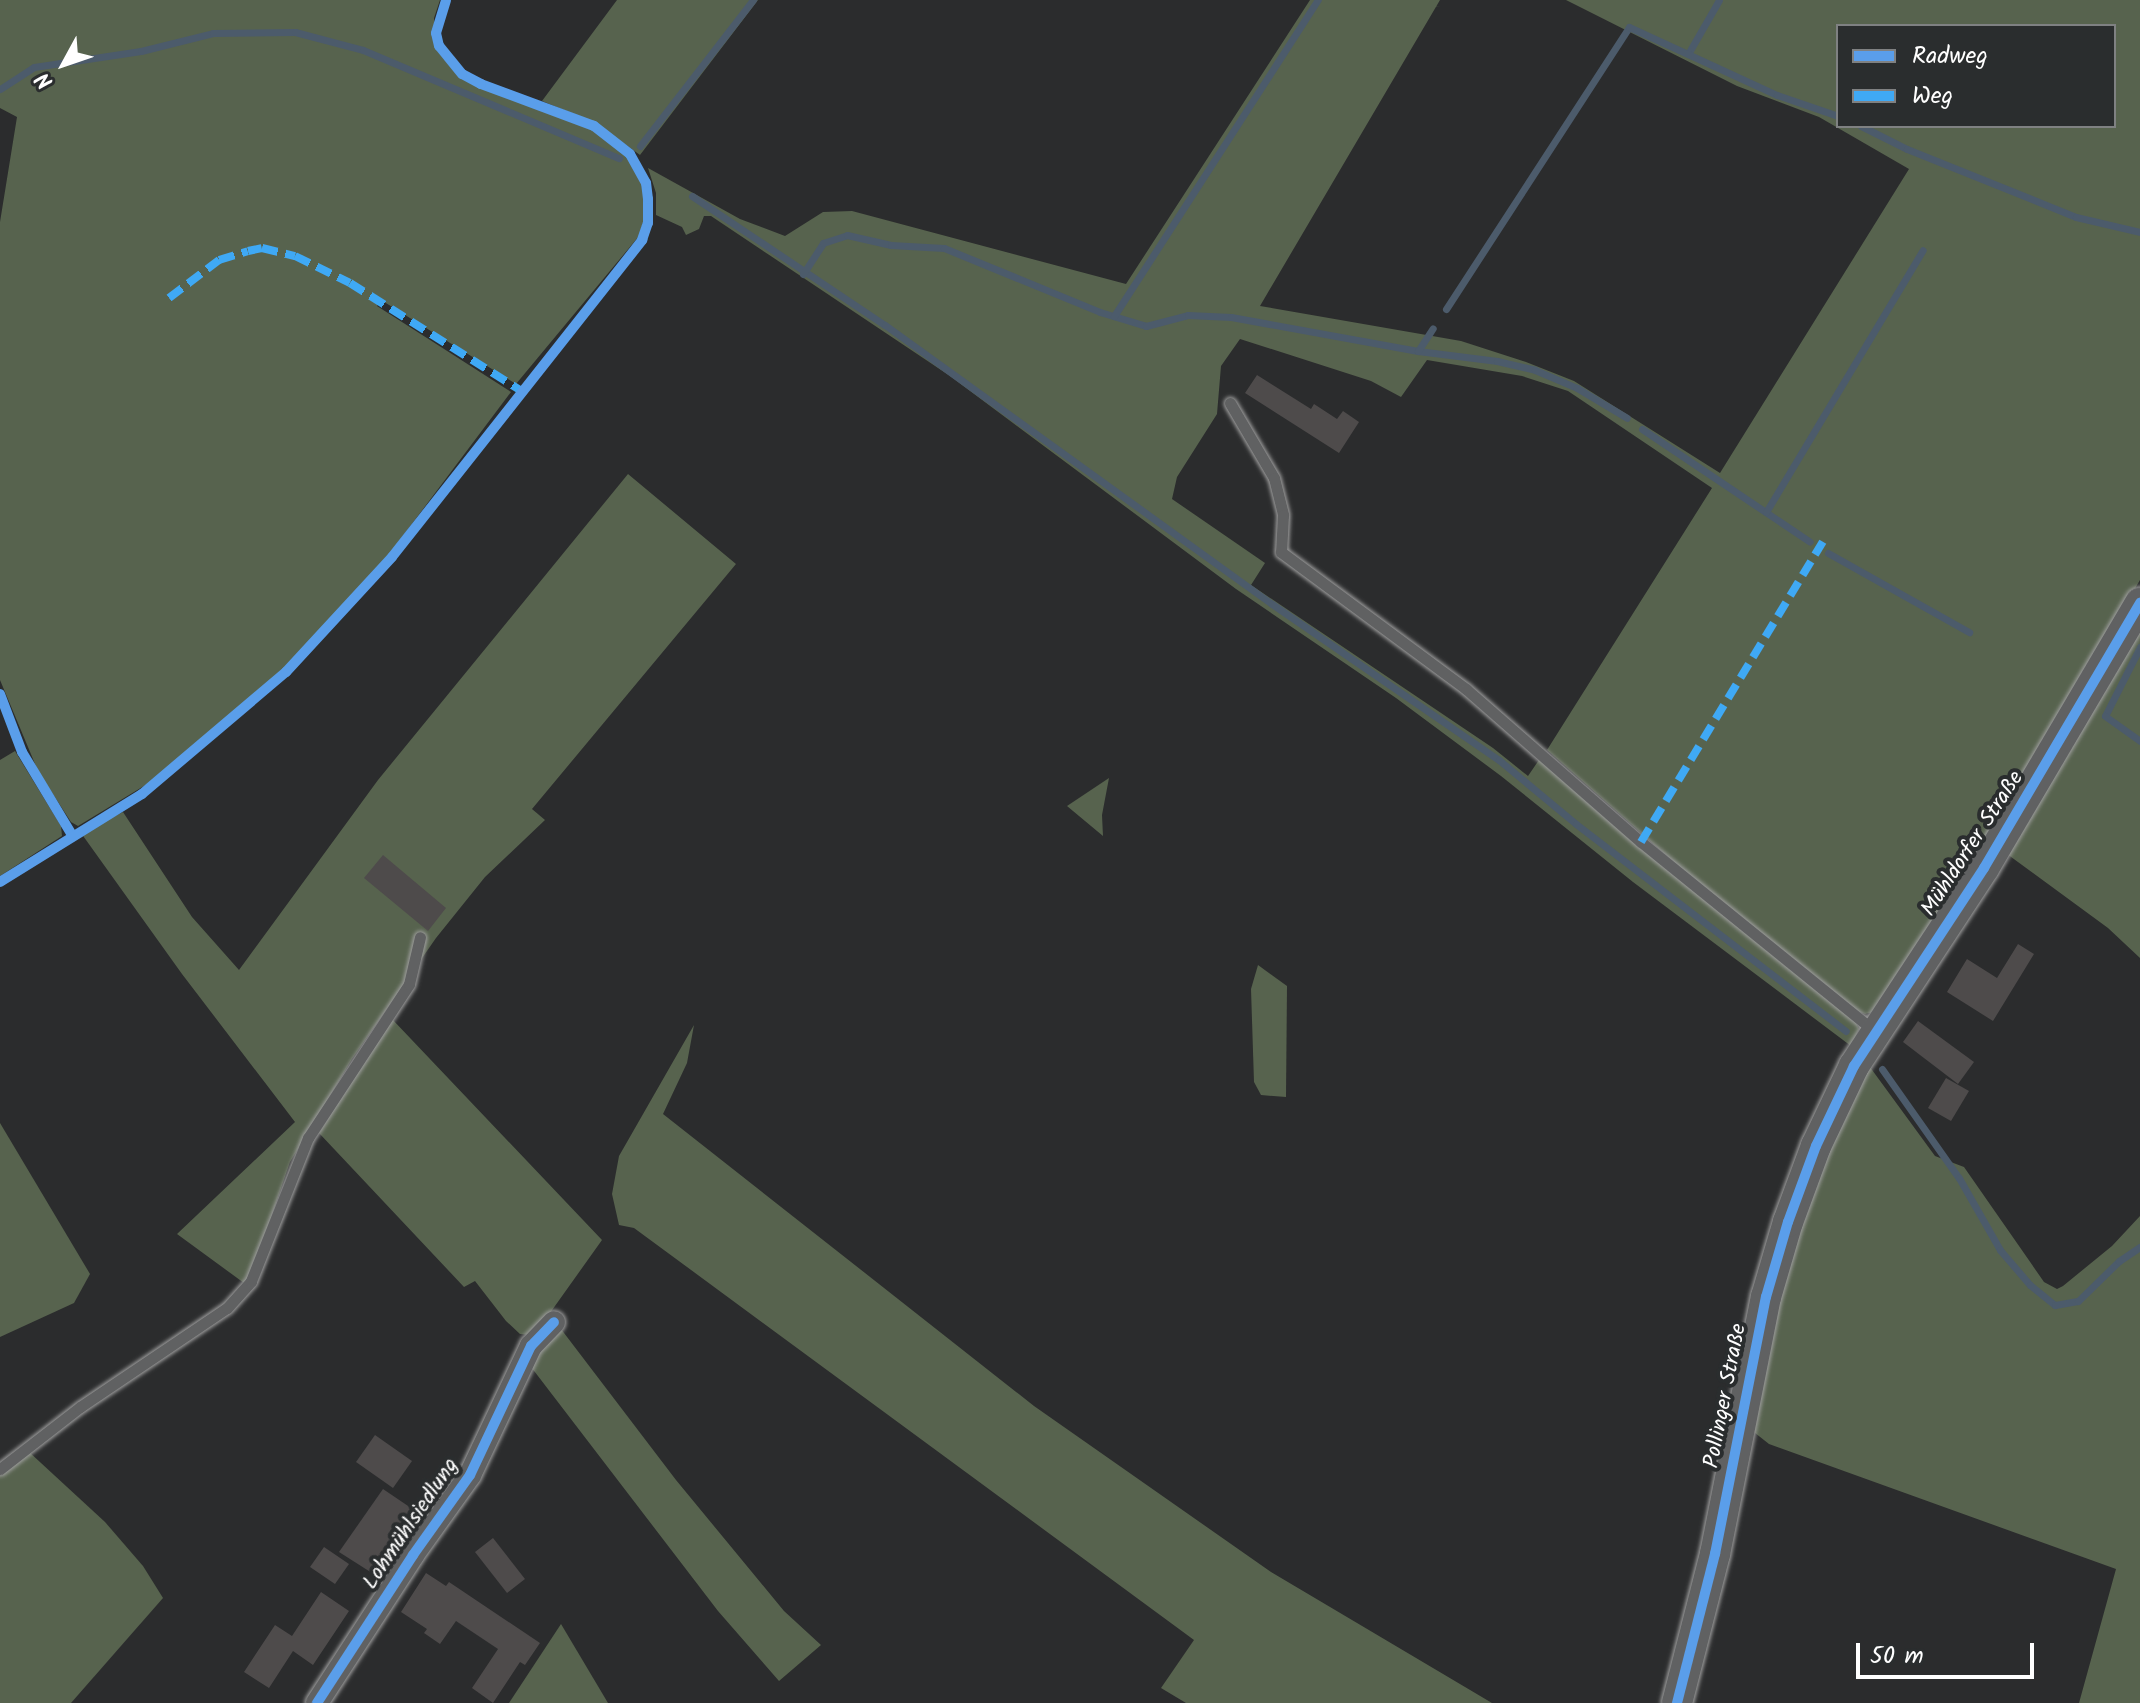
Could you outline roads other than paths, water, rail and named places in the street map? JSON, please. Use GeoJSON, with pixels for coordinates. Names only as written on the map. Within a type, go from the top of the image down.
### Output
{"type":"FeatureCollection","features":[{"type":"Feature","properties":{"kind":"street","name":"Mühldorfer Straße"},"geometry":{"type":"LineString","coordinates":[[1835,1103],[1875,1031],[1984,868],[2140,603]]}},
{"type":"Feature","properties":{"kind":"street","name":"Pollinger Straße"},"geometry":{"type":"LineString","coordinates":[[1677,1703],[1715,1554],[1772,1274],[1792,1209],[1835,1103]]}},
{"type":"Feature","properties":{"kind":"street","name":"Lohmühlsiedlung"},"geometry":{"type":"LineString","coordinates":[[317,1703],[413,1555],[470,1475],[531,1346],[554,1322]]}},
{"type":"Feature","properties":{"kind":"lane"},"geometry":{"type":"LineString","coordinates":[[1230,403],[1274,478],[1283,515],[1281,552],[1466,689],[1641,842],[1875,1031]]}},
{"type":"Feature","properties":{"kind":"lane"},"geometry":{"type":"LineString","coordinates":[[0,1469],[80,1407],[227,1308],[251,1281],[308,1138],[409,984],[420,937]]}},
{"type":"Feature","properties":{"kind":"waterway"},"geometry":{"type":"LineString","coordinates":[[640,146],[753,0]]}},
{"type":"Feature","properties":{"kind":"waterway"},"geometry":{"type":"LineString","coordinates":[[1114,316],[1318,0]]}},
{"type":"Feature","properties":{"kind":"waterway"},"geometry":{"type":"LineString","coordinates":[[1688,54],[1719,0]]}},
{"type":"Feature","properties":{"kind":"waterway"},"geometry":{"type":"LineString","coordinates":[[1446,309],[1629,27],[1777,95],[1836,115]]}},
{"type":"Feature","properties":{"kind":"waterway"},"geometry":{"type":"LineString","coordinates":[[0,89],[34,67],[141,51],[213,33],[295,32],[363,50],[619,158]]}},
{"type":"Feature","properties":{"kind":"waterway"},"geometry":{"type":"LineString","coordinates":[[1865,128],[1907,149],[2076,217],[2140,232]]}},
{"type":"Feature","properties":{"kind":"waterway"},"geometry":{"type":"LineString","coordinates":[[692,196],[885,325],[1272,604],[1499,760],[1576,824],[1846,1031]]}},
{"type":"Feature","properties":{"kind":"waterway"},"geometry":{"type":"LineString","coordinates":[[803,274],[823,243],[847,235],[891,245],[944,248],[1100,312],[1146,326],[1188,315],[1231,317],[1418,351],[1497,361],[1535,370],[1577,388],[1627,418]]}},
{"type":"Feature","properties":{"kind":"waterway"},"geometry":{"type":"LineString","coordinates":[[1766,512],[1923,250]]}},
{"type":"Feature","properties":{"kind":"waterway"},"geometry":{"type":"LineString","coordinates":[[1418,351],[1433,328]]}},
{"type":"Feature","properties":{"kind":"waterway"},"geometry":{"type":"LineString","coordinates":[[1642,429],[1810,542]]}},
{"type":"Feature","properties":{"kind":"waterway"},"geometry":{"type":"LineString","coordinates":[[1828,553],[1969,632]]}},
{"type":"Feature","properties":{"kind":"waterway"},"geometry":{"type":"LineString","coordinates":[[2140,647],[2105,716],[2140,741]]}},
{"type":"Feature","properties":{"kind":"waterway"},"geometry":{"type":"LineString","coordinates":[[1882,1069],[1959,1178],[2000,1250],[2030,1285],[2055,1305],[2078,1301],[2119,1261],[2140,1247]]}}]}
